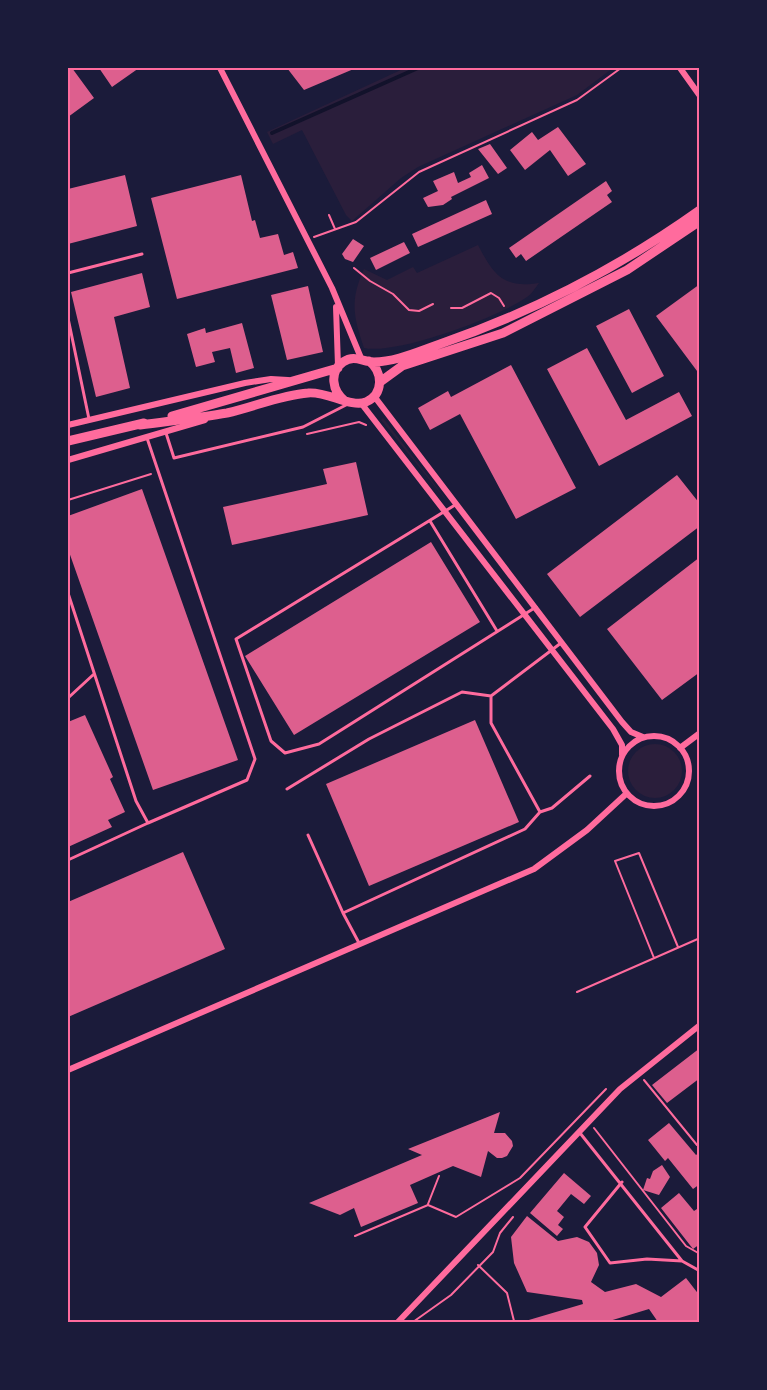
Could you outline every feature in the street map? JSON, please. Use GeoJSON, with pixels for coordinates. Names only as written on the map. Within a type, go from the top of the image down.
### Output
{"type":"FeatureCollection","features":[{"type":"Feature","properties":{"kind":"main road"},"geometry":{"type":"LineString","coordinates":[[68,441],[140,424],[297,381],[338,368],[348,360],[396,358],[441,343],[535,306],[638,252],[699,210]]}},
{"type":"Feature","properties":{"kind":"main road"},"geometry":{"type":"LineString","coordinates":[[140,424],[227,413],[304,393],[324,393],[347,402],[361,404],[374,396],[380,382],[402,366],[503,333],[627,270],[699,221]]}},
{"type":"Feature","properties":{"kind":"main road"},"geometry":{"type":"LineString","coordinates":[[365,360],[376,369],[380,382]]}},
{"type":"Feature","properties":{"kind":"main road"},"geometry":{"type":"LineString","coordinates":[[338,368],[334,386],[347,402]]}},
{"type":"Feature","properties":{"kind":"street"},"geometry":{"type":"LineString","coordinates":[[220,68],[365,360]]}},
{"type":"Feature","properties":{"kind":"street"},"geometry":{"type":"LineString","coordinates":[[680,68],[699,96]]}},
{"type":"Feature","properties":{"kind":"street"},"geometry":{"type":"LineString","coordinates":[[336,298],[338,368]]}},
{"type":"Feature","properties":{"kind":"street"},"geometry":{"type":"LineString","coordinates":[[68,425],[245,383],[272,379],[297,381]]}},
{"type":"Feature","properties":{"kind":"street"},"geometry":{"type":"LineString","coordinates":[[361,404],[614,729],[622,746],[618,775],[626,794],[645,806],[666,805],[676,799],[688,780],[687,758],[680,748],[663,737],[642,737],[631,732],[622,722],[374,396]]}},
{"type":"Feature","properties":{"kind":"street"},"geometry":{"type":"LineString","coordinates":[[68,460],[227,413]]}},
{"type":"Feature","properties":{"kind":"street"},"geometry":{"type":"LineString","coordinates":[[680,748],[699,733]]}},
{"type":"Feature","properties":{"kind":"street"},"geometry":{"type":"LineString","coordinates":[[622,755],[627,748],[642,737]]}},
{"type":"Feature","properties":{"kind":"street"},"geometry":{"type":"LineString","coordinates":[[68,1070],[534,869],[588,830],[626,794]]}},
{"type":"Feature","properties":{"kind":"street"},"geometry":{"type":"LineString","coordinates":[[398,1323],[590,1120],[639,1074],[699,1025]]}},
{"type":"Feature","properties":{"kind":"lane"},"geometry":{"type":"LineString","coordinates":[[68,273],[142,254]]}},
{"type":"Feature","properties":{"kind":"lane"},"geometry":{"type":"LineString","coordinates":[[68,318],[90,420]]}},
{"type":"Feature","properties":{"kind":"lane"},"geometry":{"type":"LineString","coordinates":[[166,432],[174,458],[303,427],[347,402]]}},
{"type":"Feature","properties":{"kind":"lane"},"geometry":{"type":"LineString","coordinates":[[68,860],[248,780],[255,759],[147,438]]}},
{"type":"Feature","properties":{"kind":"lane"},"geometry":{"type":"LineString","coordinates":[[457,504],[236,639],[271,741],[285,753],[319,744],[536,607]]}},
{"type":"Feature","properties":{"kind":"lane"},"geometry":{"type":"LineString","coordinates":[[430,521],[497,631]]}},
{"type":"Feature","properties":{"kind":"lane"},"geometry":{"type":"LineString","coordinates":[[68,593],[136,801],[148,823]]}},
{"type":"Feature","properties":{"kind":"lane"},"geometry":{"type":"LineString","coordinates":[[286,789],[369,739],[462,692],[491,696],[563,642]]}},
{"type":"Feature","properties":{"kind":"lane"},"geometry":{"type":"LineString","coordinates":[[68,698],[94,674]]}},
{"type":"Feature","properties":{"kind":"lane"},"geometry":{"type":"LineString","coordinates":[[491,696],[490,723],[540,812]]}},
{"type":"Feature","properties":{"kind":"lane"},"geometry":{"type":"LineString","coordinates":[[343,913],[525,829],[540,812],[552,808],[590,776]]}},
{"type":"Feature","properties":{"kind":"lane"},"geometry":{"type":"LineString","coordinates":[[308,835],[343,913],[360,944]]}},
{"type":"Feature","properties":{"kind":"lane"},"geometry":{"type":"LineString","coordinates":[[579,1132],[622,1182],[682,1261],[699,1271]]}},
{"type":"Feature","properties":{"kind":"lane"},"geometry":{"type":"LineString","coordinates":[[622,1182],[585,1227],[610,1263],[647,1259],[682,1261]]}},
{"type":"Feature","properties":{"kind":"path"},"geometry":{"type":"LineString","coordinates":[[307,241],[356,222],[418,172],[578,100],[621,68]]}},
{"type":"Feature","properties":{"kind":"path"},"geometry":{"type":"LineString","coordinates":[[329,215],[336,230]]}},
{"type":"Feature","properties":{"kind":"path"},"geometry":{"type":"LineString","coordinates":[[354,268],[370,281],[393,294],[409,310],[419,311],[433,304]]}},
{"type":"Feature","properties":{"kind":"path"},"geometry":{"type":"LineString","coordinates":[[451,308],[462,308],[491,293],[499,298],[504,306]]}},
{"type":"Feature","properties":{"kind":"path"},"geometry":{"type":"LineString","coordinates":[[308,434],[359,423],[367,426],[374,420]]}},
{"type":"Feature","properties":{"kind":"path"},"geometry":{"type":"LineString","coordinates":[[68,500],[158,471]]}},
{"type":"Feature","properties":{"kind":"path"},"geometry":{"type":"LineString","coordinates":[[654,958],[615,861],[639,853],[678,947]]}},
{"type":"Feature","properties":{"kind":"path"},"geometry":{"type":"LineString","coordinates":[[578,992],[699,938]]}},
{"type":"Feature","properties":{"kind":"path"},"geometry":{"type":"LineString","coordinates":[[639,1074],[696,1145],[699,1143]]}},
{"type":"Feature","properties":{"kind":"path"},"geometry":{"type":"LineString","coordinates":[[590,1120],[599,1137],[686,1246],[699,1254]]}},
{"type":"Feature","properties":{"kind":"path"},"geometry":{"type":"LineString","coordinates":[[355,1236],[428,1205],[456,1217],[520,1178],[526,1172],[532,1180]]}},
{"type":"Feature","properties":{"kind":"path"},"geometry":{"type":"LineString","coordinates":[[428,1205],[439,1176]]}},
{"type":"Feature","properties":{"kind":"path"},"geometry":{"type":"LineString","coordinates":[[413,1323],[451,1295],[493,1252],[500,1233],[514,1214]]}},
{"type":"Feature","properties":{"kind":"path"},"geometry":{"type":"LineString","coordinates":[[478,1265],[507,1293],[514,1321]]}},
{"type":"Feature","properties":{"kind":"path"},"geometry":{"type":"LineString","coordinates":[[419,1317],[423,1323]]}},
{"type":"Feature","properties":{"kind":"shaded area"},"geometry":{"type":"Polygon","coordinates":[[[405,68],[613,68],[577,95],[418,167],[401,178],[352,221],[346,215],[302,130],[273,144],[267,132],[405,68]]]}},
{"type":"Feature","properties":{"kind":"shaded area"},"geometry":{"type":"Polygon","coordinates":[[[478,245],[494,271],[501,277],[516,284],[539,283],[527,297],[472,324],[399,346],[379,349],[364,348],[355,317],[355,299],[364,269],[387,280],[413,267],[417,273],[478,245]]]}},
{"type":"Feature","properties":{"kind":"shaded area"},"geometry":{"type":"Polygon","coordinates":[[[383,418],[445,498],[445,499],[381,420],[383,418]]]}},
{"type":"Feature","properties":{"kind":"shaded area"},"geometry":{"type":"Polygon","coordinates":[[[655,744],[665,746],[674,752],[680,761],[682,771],[680,781],[674,790],[665,796],[655,798],[645,796],[636,790],[630,781],[628,771],[630,761],[636,752],[645,746],[655,744]]]}},
{"type":"Feature","properties":{"kind":"building"},"geometry":{"type":"Polygon","coordinates":[[[68,68],[72,68],[94,98],[68,117],[68,68]]]}},
{"type":"Feature","properties":{"kind":"building"},"geometry":{"type":"Polygon","coordinates":[[[99,68],[139,68],[112,87],[99,68]]]}},
{"type":"Feature","properties":{"kind":"building"},"geometry":{"type":"Polygon","coordinates":[[[287,68],[356,68],[304,90],[287,68]]]}},
{"type":"Feature","properties":{"kind":"building"},"geometry":{"type":"Polygon","coordinates":[[[558,127],[586,164],[568,176],[550,150],[525,170],[510,150],[532,132],[538,140],[558,127]]]}},
{"type":"Feature","properties":{"kind":"building"},"geometry":{"type":"Polygon","coordinates":[[[490,144],[507,168],[498,174],[478,149],[490,144]]]}},
{"type":"Feature","properties":{"kind":"building"},"geometry":{"type":"Polygon","coordinates":[[[482,165],[489,178],[451,197],[452,199],[443,205],[428,207],[423,198],[438,191],[433,181],[454,172],[458,183],[471,177],[469,173],[482,165]]]}},
{"type":"Feature","properties":{"kind":"building"},"geometry":{"type":"Polygon","coordinates":[[[125,175],[137,226],[68,244],[68,189],[125,175]]]}},
{"type":"Feature","properties":{"kind":"building"},"geometry":{"type":"Polygon","coordinates":[[[241,175],[252,221],[255,220],[260,238],[278,234],[284,255],[293,252],[298,268],[177,299],[151,198],[241,175]]]}},
{"type":"Feature","properties":{"kind":"building"},"geometry":{"type":"Polygon","coordinates":[[[606,181],[612,191],[607,195],[612,202],[526,261],[521,254],[516,258],[509,248],[606,181]]]}},
{"type":"Feature","properties":{"kind":"building"},"geometry":{"type":"Polygon","coordinates":[[[486,200],[492,214],[418,247],[412,234],[486,200]]]}},
{"type":"Feature","properties":{"kind":"building"},"geometry":{"type":"Polygon","coordinates":[[[353,239],[364,246],[353,262],[345,259],[342,254],[353,239]]]}},
{"type":"Feature","properties":{"kind":"building"},"geometry":{"type":"Polygon","coordinates":[[[404,242],[410,253],[376,270],[370,258],[404,242]]]}},
{"type":"Feature","properties":{"kind":"building"},"geometry":{"type":"Polygon","coordinates":[[[142,273],[150,307],[114,317],[130,388],[96,397],[71,292],[142,273]]]}},
{"type":"Feature","properties":{"kind":"building"},"geometry":{"type":"Polygon","coordinates":[[[700,284],[700,375],[656,316],[700,284]]]}},
{"type":"Feature","properties":{"kind":"building"},"geometry":{"type":"Polygon","coordinates":[[[308,286],[323,352],[287,360],[271,295],[308,286]]]}},
{"type":"Feature","properties":{"kind":"building"},"geometry":{"type":"Polygon","coordinates":[[[629,309],[664,376],[632,393],[596,326],[629,309]]]}},
{"type":"Feature","properties":{"kind":"building"},"geometry":{"type":"Polygon","coordinates":[[[242,323],[254,368],[236,373],[230,348],[212,352],[215,362],[196,367],[187,334],[205,328],[206,333],[242,323]]]}},
{"type":"Feature","properties":{"kind":"building"},"geometry":{"type":"Polygon","coordinates":[[[587,348],[626,420],[679,392],[692,416],[599,466],[547,369],[587,348]]]}},
{"type":"Feature","properties":{"kind":"building"},"geometry":{"type":"Polygon","coordinates":[[[511,365],[576,488],[516,519],[460,414],[430,430],[418,408],[448,391],[451,397],[511,365]]]}},
{"type":"Feature","properties":{"kind":"building"},"geometry":{"type":"Polygon","coordinates":[[[356,462],[368,515],[232,545],[223,507],[327,484],[323,469],[356,462]]]}},
{"type":"Feature","properties":{"kind":"building"},"geometry":{"type":"Polygon","coordinates":[[[677,475],[700,504],[700,526],[580,617],[547,574],[677,475]]]}},
{"type":"Feature","properties":{"kind":"building"},"geometry":{"type":"Polygon","coordinates":[[[142,489],[238,760],[153,790],[68,549],[68,516],[142,489]]]}},
{"type":"Feature","properties":{"kind":"building"},"geometry":{"type":"Polygon","coordinates":[[[431,542],[480,622],[294,735],[245,656],[431,542]]]}},
{"type":"Feature","properties":{"kind":"building"},"geometry":{"type":"Polygon","coordinates":[[[700,557],[700,672],[662,700],[607,629],[700,557]]]}},
{"type":"Feature","properties":{"kind":"building"},"geometry":{"type":"Polygon","coordinates":[[[85,715],[113,777],[110,779],[125,812],[108,820],[112,827],[68,847],[68,722],[85,715]]]}},
{"type":"Feature","properties":{"kind":"building"},"geometry":{"type":"Polygon","coordinates":[[[475,720],[519,822],[369,886],[326,784],[475,720]]]}},
{"type":"Feature","properties":{"kind":"building"},"geometry":{"type":"Polygon","coordinates":[[[183,852],[225,949],[68,1017],[68,902],[183,852]]]}},
{"type":"Feature","properties":{"kind":"building"},"geometry":{"type":"Polygon","coordinates":[[[700,1048],[700,1078],[667,1103],[652,1085],[700,1048]]]}},
{"type":"Feature","properties":{"kind":"building"},"geometry":{"type":"Polygon","coordinates":[[[500,1112],[494,1133],[505,1133],[513,1146],[507,1156],[502,1158],[497,1158],[488,1151],[481,1177],[453,1166],[410,1185],[418,1203],[361,1227],[354,1208],[340,1215],[309,1203],[422,1155],[408,1149],[500,1112]]]}},
{"type":"Feature","properties":{"kind":"building"},"geometry":{"type":"Polygon","coordinates":[[[669,1123],[696,1155],[700,1152],[700,1184],[693,1189],[668,1158],[665,1161],[648,1140],[669,1123]]]}},
{"type":"Feature","properties":{"kind":"building"},"geometry":{"type":"Polygon","coordinates":[[[662,1165],[670,1177],[659,1195],[643,1190],[647,1178],[650,1179],[653,1171],[662,1165]]]}},
{"type":"Feature","properties":{"kind":"building"},"geometry":{"type":"Polygon","coordinates":[[[564,1173],[591,1196],[584,1204],[571,1194],[557,1211],[564,1217],[558,1225],[563,1229],[557,1236],[530,1213],[564,1173]]]}},
{"type":"Feature","properties":{"kind":"building"},"geometry":{"type":"Polygon","coordinates":[[[679,1193],[694,1211],[700,1207],[700,1244],[693,1249],[661,1208],[679,1193]]]}},
{"type":"Feature","properties":{"kind":"building"},"geometry":{"type":"Polygon","coordinates":[[[527,1216],[558,1241],[577,1237],[589,1242],[597,1253],[599,1265],[591,1282],[605,1292],[636,1284],[661,1297],[686,1278],[700,1296],[700,1322],[658,1322],[649,1309],[606,1322],[522,1322],[583,1304],[582,1300],[527,1292],[514,1263],[511,1237],[527,1216]]]}},
{"type":"Feature","properties":{"kind":"waterway"},"geometry":{"type":"LineString","coordinates":[[272,133],[418,68]]}}]}
